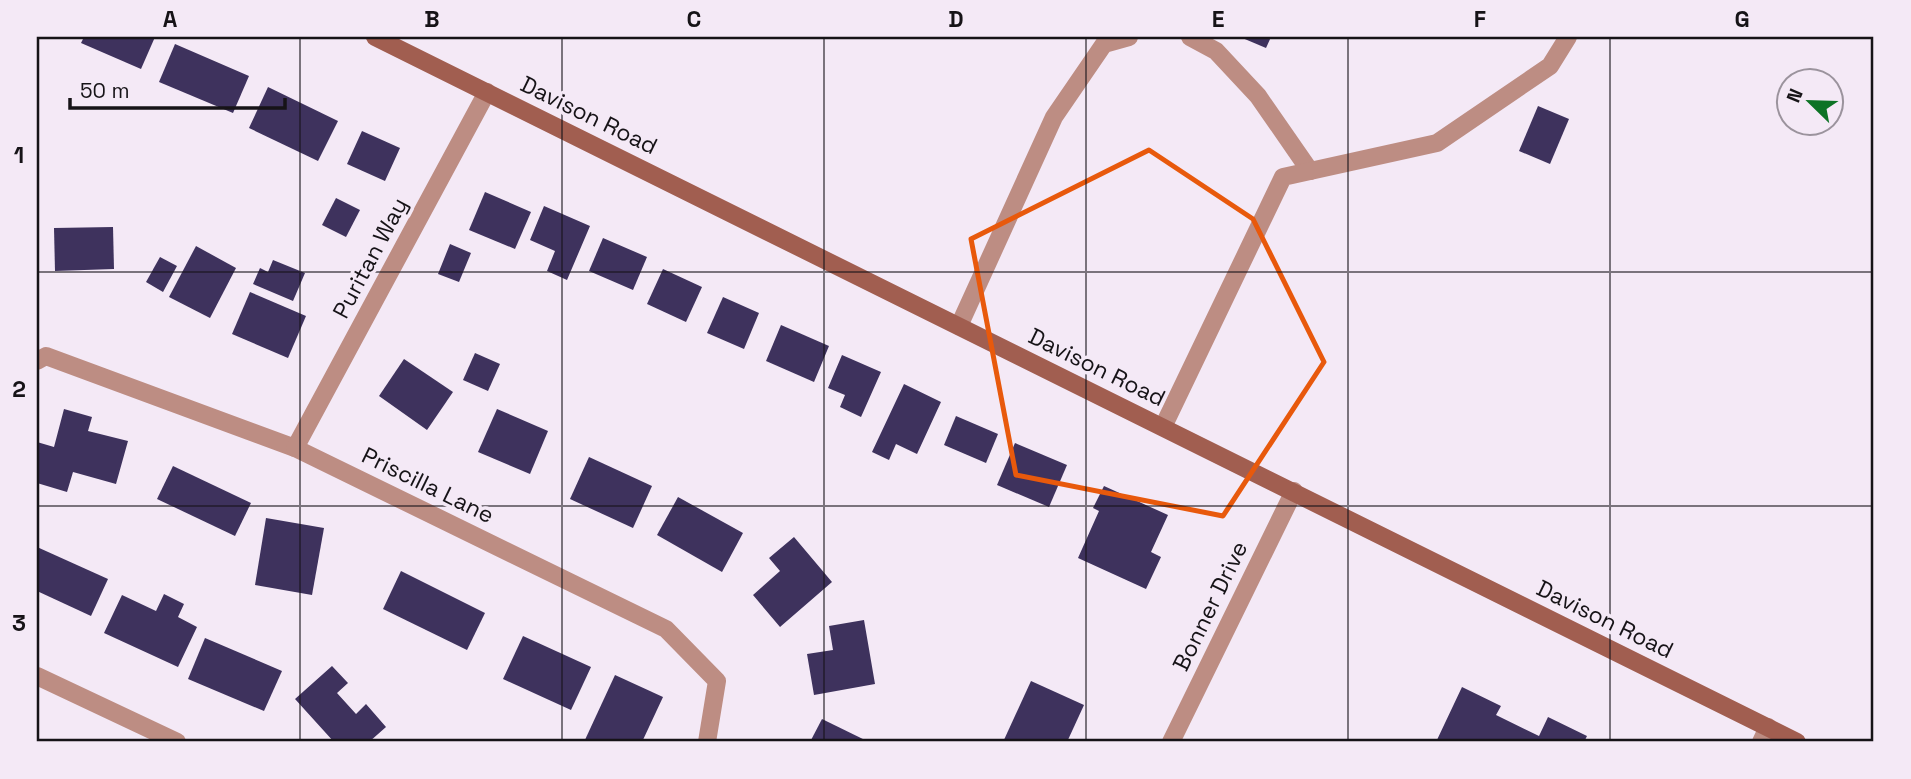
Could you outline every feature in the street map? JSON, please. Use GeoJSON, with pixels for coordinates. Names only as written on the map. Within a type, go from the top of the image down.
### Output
{"type":"FeatureCollection","features":[{"type":"Feature","properties":{"kind":"street","name":"Davison Road"},"geometry":{"type":"LineString","coordinates":[[375,37],[1294,491],[1765,735],[1797,742]]}},
{"type":"Feature","properties":{"kind":"street"},"geometry":{"type":"LineString","coordinates":[[959,326],[1054,117],[1104,44],[1129,37]]}},
{"type":"Feature","properties":{"kind":"street"},"geometry":{"type":"LineString","coordinates":[[1190,37],[1216,51],[1250,87],[1310,171]]}},
{"type":"Feature","properties":{"kind":"street"},"geometry":{"type":"LineString","coordinates":[[1163,427],[1283,177],[1437,143],[1550,66],[1568,37]]}},
{"type":"Feature","properties":{"kind":"street","name":"Puritan Way"},"geometry":{"type":"LineString","coordinates":[[295,448],[487,92]]}},
{"type":"Feature","properties":{"kind":"street","name":"Priscilla Lane"},"geometry":{"type":"LineString","coordinates":[[37,361],[46,356],[295,448],[666,629],[717,681],[707,742]]}},
{"type":"Feature","properties":{"kind":"street","name":"Bonner Drive"},"geometry":{"type":"LineString","coordinates":[[1171,742],[1294,491]]}},
{"type":"Feature","properties":{"kind":"street"},"geometry":{"type":"LineString","coordinates":[[37,676],[177,742]]}},
{"type":"Feature","properties":{"kind":"highlighted area"},"geometry":{"type":"Polygon","coordinates":[[[1149,150],[1253,219],[1324,362],[1223,516],[1016,475],[971,239],[1149,150]]]}},
{"type":"Feature","properties":{"kind":"building"},"geometry":{"type":"Polygon","coordinates":[[[84,37],[155,37],[141,69],[81,43],[84,37]]]}},
{"type":"Feature","properties":{"kind":"building"},"geometry":{"type":"Polygon","coordinates":[[[1240,37],[1271,37],[1266,48],[1240,37]]]}},
{"type":"Feature","properties":{"kind":"building"},"geometry":{"type":"Polygon","coordinates":[[[175,44],[249,76],[233,113],[159,82],[175,44]]]}},
{"type":"Feature","properties":{"kind":"building"},"geometry":{"type":"Polygon","coordinates":[[[268,87],[338,121],[318,161],[249,128],[268,87]]]}},
{"type":"Feature","properties":{"kind":"building"},"geometry":{"type":"Polygon","coordinates":[[[1538,106],[1569,119],[1550,164],[1519,151],[1538,106]]]}},
{"type":"Feature","properties":{"kind":"building"},"geometry":{"type":"Polygon","coordinates":[[[362,131],[400,148],[385,181],[347,164],[362,131]]]}},
{"type":"Feature","properties":{"kind":"building"},"geometry":{"type":"Polygon","coordinates":[[[485,192],[531,212],[515,249],[469,230],[485,192]]]}},
{"type":"Feature","properties":{"kind":"building"},"geometry":{"type":"Polygon","coordinates":[[[336,198],[360,210],[346,237],[322,225],[336,198]]]}},
{"type":"Feature","properties":{"kind":"building"},"geometry":{"type":"Polygon","coordinates":[[[544,206],[590,226],[567,280],[547,271],[555,251],[530,240],[544,206]]]}},
{"type":"Feature","properties":{"kind":"building"},"geometry":{"type":"Polygon","coordinates":[[[113,227],[114,269],[55,271],[54,228],[113,227]]]}},
{"type":"Feature","properties":{"kind":"building"},"geometry":{"type":"Polygon","coordinates":[[[603,238],[647,257],[633,290],[589,271],[603,238]]]}},
{"type":"Feature","properties":{"kind":"building"},"geometry":{"type":"Polygon","coordinates":[[[450,244],[471,253],[459,282],[438,274],[450,244]]]}},
{"type":"Feature","properties":{"kind":"building"},"geometry":{"type":"Polygon","coordinates":[[[196,246],[236,268],[210,318],[169,297],[196,246]]]}},
{"type":"Feature","properties":{"kind":"building"},"geometry":{"type":"Polygon","coordinates":[[[160,257],[177,266],[163,292],[146,282],[160,257]]]}},
{"type":"Feature","properties":{"kind":"building"},"geometry":{"type":"Polygon","coordinates":[[[273,260],[305,273],[293,301],[253,284],[260,268],[268,272],[273,260]]]}},
{"type":"Feature","properties":{"kind":"building"},"geometry":{"type":"Polygon","coordinates":[[[663,269],[702,287],[686,322],[647,304],[663,269]]]}},
{"type":"Feature","properties":{"kind":"building"},"geometry":{"type":"Polygon","coordinates":[[[250,292],[306,316],[288,358],[232,334],[250,292]]]}},
{"type":"Feature","properties":{"kind":"building"},"geometry":{"type":"Polygon","coordinates":[[[723,297],[759,313],[744,349],[707,333],[723,297]]]}},
{"type":"Feature","properties":{"kind":"building"},"geometry":{"type":"Polygon","coordinates":[[[781,325],[829,346],[814,382],[766,361],[781,325]]]}},
{"type":"Feature","properties":{"kind":"building"},"geometry":{"type":"Polygon","coordinates":[[[475,353],[500,364],[488,391],[463,380],[475,353]]]}},
{"type":"Feature","properties":{"kind":"building"},"geometry":{"type":"Polygon","coordinates":[[[842,355],[881,372],[861,417],[840,407],[845,395],[828,388],[842,355]]]}},
{"type":"Feature","properties":{"kind":"building"},"geometry":{"type":"Polygon","coordinates":[[[404,359],[453,392],[427,430],[379,396],[404,359]]]}},
{"type":"Feature","properties":{"kind":"building"},"geometry":{"type":"Polygon","coordinates":[[[904,384],[941,402],[917,454],[896,444],[889,460],[872,452],[904,384]]]}},
{"type":"Feature","properties":{"kind":"building"},"geometry":{"type":"Polygon","coordinates":[[[64,409],[92,417],[88,431],[128,441],[116,484],[73,472],[67,492],[37,483],[37,442],[54,447],[64,409]]]}},
{"type":"Feature","properties":{"kind":"building"},"geometry":{"type":"Polygon","coordinates":[[[497,409],[548,431],[530,474],[478,452],[497,409]]]}},
{"type":"Feature","properties":{"kind":"building"},"geometry":{"type":"Polygon","coordinates":[[[956,416],[998,434],[986,463],[944,445],[956,416]]]}},
{"type":"Feature","properties":{"kind":"building"},"geometry":{"type":"Polygon","coordinates":[[[1015,443],[1067,465],[1049,507],[997,485],[1015,443]]]}},
{"type":"Feature","properties":{"kind":"building"},"geometry":{"type":"Polygon","coordinates":[[[589,457],[652,486],[633,528],[570,499],[589,457]]]}},
{"type":"Feature","properties":{"kind":"building"},"geometry":{"type":"Polygon","coordinates":[[[173,466],[251,503],[235,536],[157,499],[173,466]]]}},
{"type":"Feature","properties":{"kind":"building"},"geometry":{"type":"Polygon","coordinates":[[[1104,486],[1168,515],[1151,552],[1161,557],[1146,589],[1078,558],[1099,511],[1093,508],[1104,486]]]}},
{"type":"Feature","properties":{"kind":"building"},"geometry":{"type":"Polygon","coordinates":[[[678,497],[743,533],[722,572],[657,535],[678,497]]]}},
{"type":"Feature","properties":{"kind":"building"},"geometry":{"type":"Polygon","coordinates":[[[266,518],[324,528],[312,595],[255,585],[266,518]]]}},
{"type":"Feature","properties":{"kind":"building"},"geometry":{"type":"Polygon","coordinates":[[[794,537],[832,582],[780,627],[753,595],[780,571],[769,558],[794,537]]]}},
{"type":"Feature","properties":{"kind":"building"},"geometry":{"type":"Polygon","coordinates":[[[37,547],[108,579],[91,616],[37,591],[37,547]]]}},
{"type":"Feature","properties":{"kind":"building"},"geometry":{"type":"Polygon","coordinates":[[[401,571],[485,613],[467,650],[383,609],[401,571]]]}},
{"type":"Feature","properties":{"kind":"building"},"geometry":{"type":"Polygon","coordinates":[[[164,594],[184,604],[178,617],[197,627],[178,667],[104,633],[122,595],[156,611],[164,594]]]}},
{"type":"Feature","properties":{"kind":"building"},"geometry":{"type":"Polygon","coordinates":[[[864,620],[875,684],[814,695],[807,654],[833,650],[829,626],[864,620]]]}},
{"type":"Feature","properties":{"kind":"building"},"geometry":{"type":"Polygon","coordinates":[[[523,636],[591,667],[571,710],[503,679],[523,636]]]}},
{"type":"Feature","properties":{"kind":"building"},"geometry":{"type":"Polygon","coordinates":[[[205,638],[282,671],[264,711],[188,679],[205,638]]]}},
{"type":"Feature","properties":{"kind":"building"},"geometry":{"type":"Polygon","coordinates":[[[332,666],[348,683],[337,693],[356,714],[366,704],[386,727],[369,742],[334,742],[295,699],[332,666]]]}},
{"type":"Feature","properties":{"kind":"building"},"geometry":{"type":"Polygon","coordinates":[[[615,675],[663,697],[642,742],[584,742],[615,675]]]}},
{"type":"Feature","properties":{"kind":"building"},"geometry":{"type":"Polygon","coordinates":[[[1031,681],[1084,705],[1067,742],[1003,742],[1031,681]]]}},
{"type":"Feature","properties":{"kind":"building"},"geometry":{"type":"Polygon","coordinates":[[[1462,687],[1501,706],[1496,715],[1539,736],[1548,717],[1587,736],[1584,742],[1436,742],[1462,687]]]}},
{"type":"Feature","properties":{"kind":"building"},"geometry":{"type":"Polygon","coordinates":[[[822,719],[869,742],[810,742],[822,719]]]}}]}
